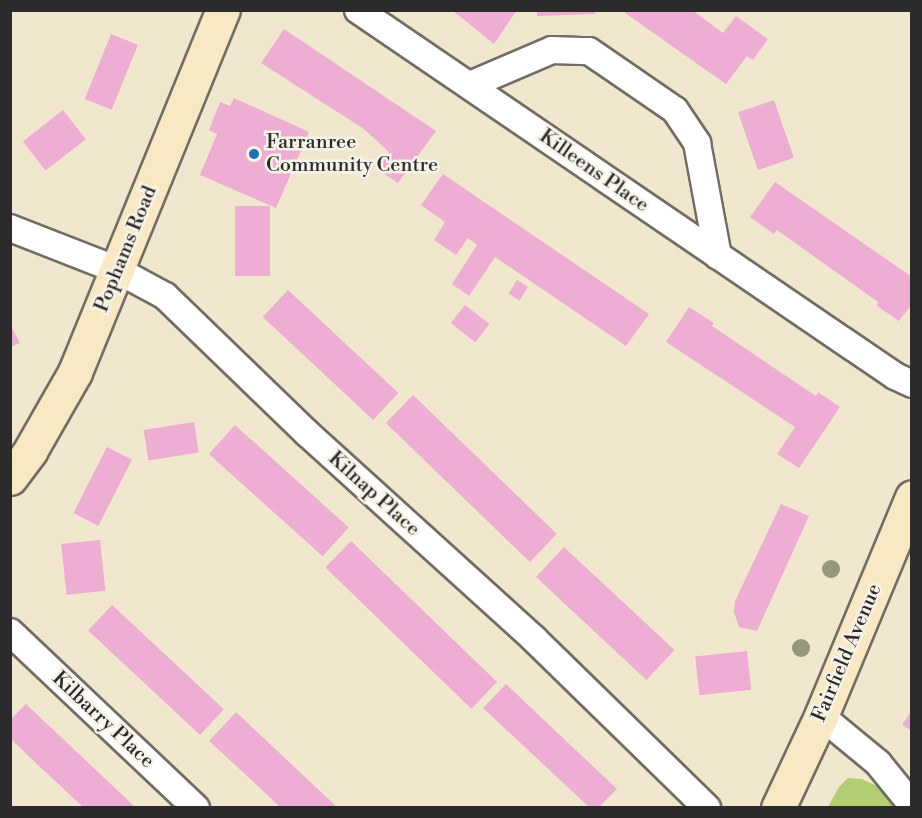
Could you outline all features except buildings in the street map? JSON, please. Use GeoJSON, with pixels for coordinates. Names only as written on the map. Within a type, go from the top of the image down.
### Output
{"type":"FeatureCollection","features":[{"type":"Feature","properties":{"kind":"street","name":"Pophams Road"},"geometry":{"type":"LineString","coordinates":[[10,478],[30,451],[75,372],[223,10]]}},
{"type":"Feature","properties":{"kind":"street","name":"Killeens Place"},"geometry":{"type":"LineString","coordinates":[[358,10],[895,376],[912,384]]}},
{"type":"Feature","properties":{"kind":"street"},"geometry":{"type":"LineString","coordinates":[[470,85],[552,50],[589,51],[675,110],[697,143],[718,256]]}},
{"type":"Feature","properties":{"kind":"street","name":"Kilnap Place"},"geometry":{"type":"LineString","coordinates":[[10,228],[117,270],[165,296],[307,433],[534,639],[707,807]]}},
{"type":"Feature","properties":{"kind":"street","name":"Fairfield Avenue"},"geometry":{"type":"LineString","coordinates":[[778,807],[821,716],[912,497]]}},
{"type":"Feature","properties":{"kind":"street","name":"Kilbarry Place"},"geometry":{"type":"LineString","coordinates":[[10,632],[196,807]]}},
{"type":"Feature","properties":{"kind":"street"},"geometry":{"type":"LineString","coordinates":[[821,716],[878,763],[912,805]]}},
{"type":"Feature","properties":{"kind":"green space"},"geometry":{"type":"Polygon","coordinates":[[[848,778],[862,779],[881,788],[897,807],[828,807],[839,787],[848,778]]]}},
{"type":"Feature","properties":{"kind":"place","name":"Farranree Community Centre"},"geometry":{"type":"Point","coordinates":[254,154]}}]}
